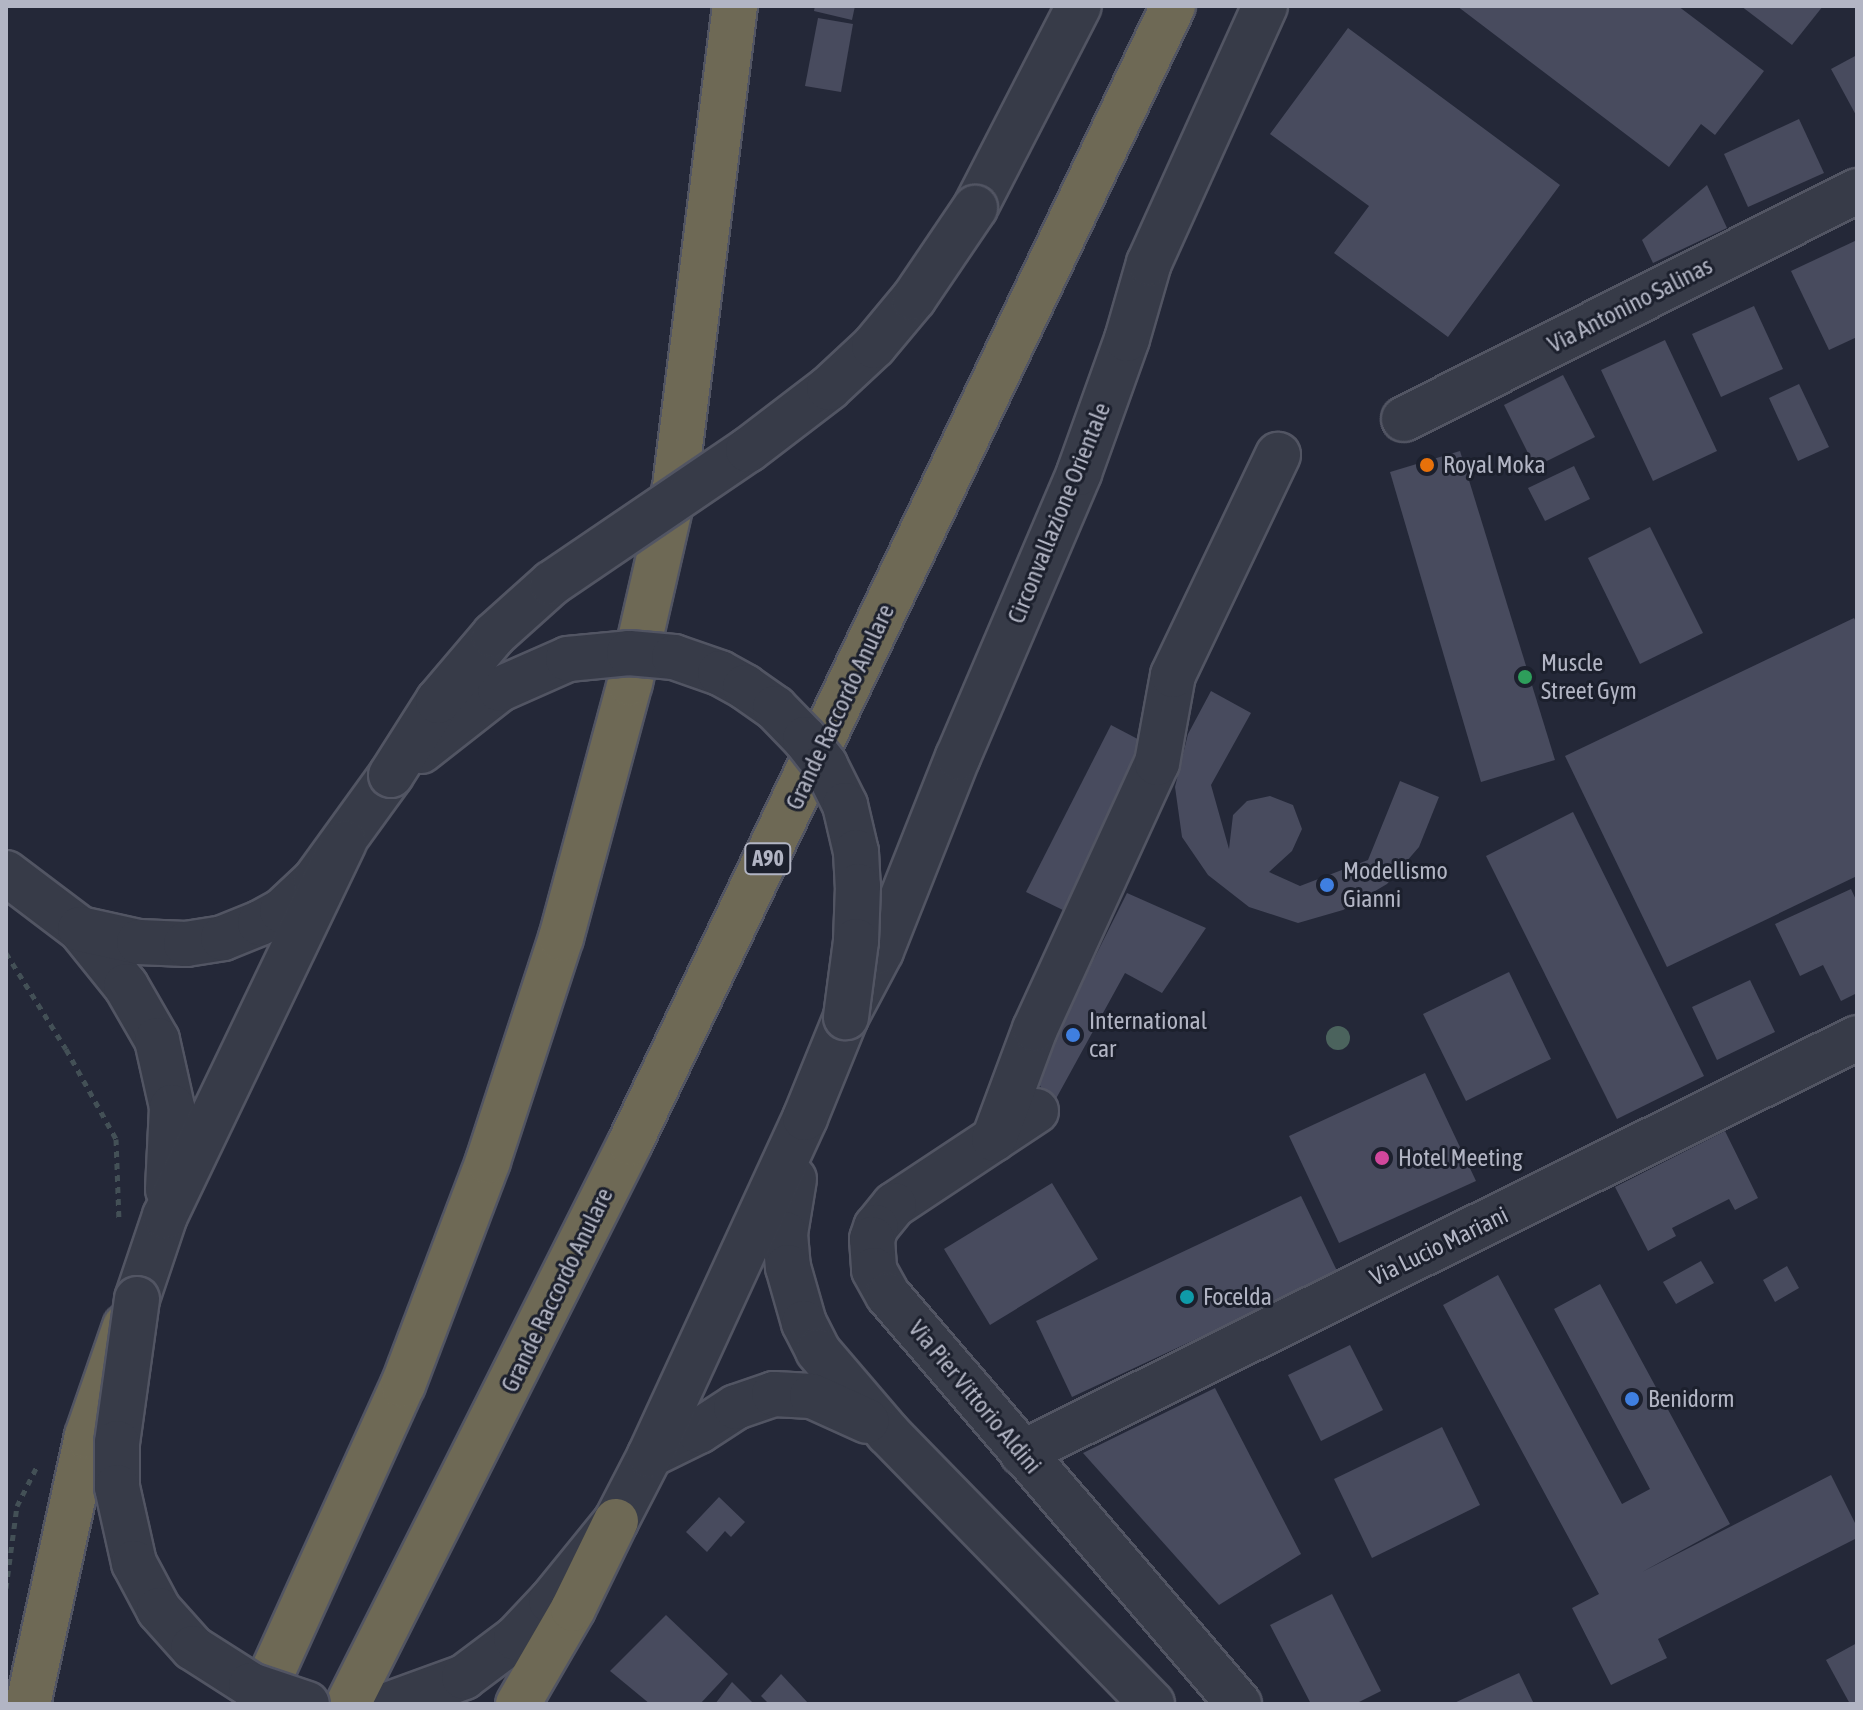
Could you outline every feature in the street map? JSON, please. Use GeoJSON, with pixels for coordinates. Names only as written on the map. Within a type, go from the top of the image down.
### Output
{"type":"FeatureCollection","features":[{"type":"Feature","properties":{"kind":"highway"},"geometry":{"type":"LineString","coordinates":[[258,1704],[403,1385],[493,1148],[561,938],[636,658],[675,487],[735,6]]}},
{"type":"Feature","properties":{"kind":"highway","name":"Grande Raccordo Anulare"},"geometry":{"type":"LineString","coordinates":[[348,1704],[630,1143],[1173,6]]}},
{"type":"Feature","properties":{"kind":"highway"},"geometry":{"type":"LineString","coordinates":[[28,1704],[87,1436],[114,1350],[137,1299]]}},
{"type":"Feature","properties":{"kind":"highway"},"geometry":{"type":"LineString","coordinates":[[518,1704],[573,1609],[616,1521]]}},
{"type":"Feature","properties":{"kind":"street"},"geometry":{"type":"LineString","coordinates":[[80,929],[166,944],[223,938],[282,911],[315,880],[344,843],[438,701],[494,635],[552,583],[748,450],[829,388],[874,346],[914,298],[975,208],[1079,6]]}},
{"type":"Feature","properties":{"kind":"street","name":"Circonvallazione Orientale"},"geometry":{"type":"LineString","coordinates":[[846,1017],[881,951],[958,757],[1079,473],[1127,339],[1149,263],[1265,6]]}},
{"type":"Feature","properties":{"kind":"street","name":"Via Antonino Salinas"},"geometry":{"type":"LineString","coordinates":[[1404,419],[1857,191]]}},
{"type":"Feature","properties":{"kind":"street"},"geometry":{"type":"LineString","coordinates":[[994,1139],[1035,1029],[1157,763],[1173,675],[1202,608],[1278,455]]}},
{"type":"Feature","properties":{"kind":"street"},"geometry":{"type":"LineString","coordinates":[[390,1704],[443,1687],[490,1661],[535,1619],[616,1521],[650,1455],[805,1118],[846,1017],[856,941],[858,886],[856,852],[845,805],[825,765],[775,708],[733,680],[690,662],[654,654],[604,654],[568,659],[500,689],[391,775]]}},
{"type":"Feature","properties":{"kind":"street"},"geometry":{"type":"LineString","coordinates":[[307,1704],[251,1685],[193,1648],[159,1610],[134,1563],[117,1487],[117,1443],[137,1299],[165,1216],[344,843]]}},
{"type":"Feature","properties":{"kind":"street"},"geometry":{"type":"LineString","coordinates":[[6,873],[80,929],[126,986],[157,1040],[172,1107],[165,1216]]}},
{"type":"Feature","properties":{"kind":"street","name":"Via Lucio Mariani"},"geometry":{"type":"LineString","coordinates":[[1022,1453],[1857,1038]]}},
{"type":"Feature","properties":{"kind":"street","name":"Via Pier Vittorio Aldini"},"geometry":{"type":"LineString","coordinates":[[1036,1111],[894,1205],[876,1227],[871,1254],[874,1270],[888,1295],[1239,1704]]}},
{"type":"Feature","properties":{"kind":"street"},"geometry":{"type":"LineString","coordinates":[[805,1118],[785,1234],[791,1284],[818,1351],[888,1433],[1152,1704]]}},
{"type":"Feature","properties":{"kind":"street"},"geometry":{"type":"LineString","coordinates":[[650,1455],[699,1431],[736,1407],[774,1394],[794,1393],[827,1401],[888,1433]]}},
{"type":"Feature","properties":{"kind":"path"},"geometry":{"type":"LineString","coordinates":[[6,953],[66,1049],[116,1139],[119,1231]]}},
{"type":"Feature","properties":{"kind":"path"},"geometry":{"type":"LineString","coordinates":[[6,1588],[17,1506],[42,1454]]}},
{"type":"Feature","properties":{"kind":"building"},"geometry":{"type":"Polygon","coordinates":[[[815,6],[855,6],[852,20],[814,11],[815,6]]]}},
{"type":"Feature","properties":{"kind":"building"},"geometry":{"type":"Polygon","coordinates":[[[1457,6],[1678,6],[1764,71],[1715,135],[1701,124],[1669,167],[1457,6]]]}},
{"type":"Feature","properties":{"kind":"building"},"geometry":{"type":"Polygon","coordinates":[[[1741,6],[1823,6],[1792,45],[1741,6]]]}},
{"type":"Feature","properties":{"kind":"building"},"geometry":{"type":"Polygon","coordinates":[[[818,18],[853,24],[841,92],[805,86],[818,18]]]}},
{"type":"Feature","properties":{"kind":"building"},"geometry":{"type":"Polygon","coordinates":[[[1348,28],[1560,185],[1448,337],[1334,253],[1369,206],[1270,134],[1348,28]]]}},
{"type":"Feature","properties":{"kind":"building"},"geometry":{"type":"Polygon","coordinates":[[[1857,55],[1857,117],[1831,69],[1857,55]]]}},
{"type":"Feature","properties":{"kind":"building"},"geometry":{"type":"Polygon","coordinates":[[[1799,119],[1824,173],[1748,207],[1724,154],[1799,119]]]}},
{"type":"Feature","properties":{"kind":"building"},"geometry":{"type":"Polygon","coordinates":[[[1707,185],[1727,228],[1653,263],[1642,240],[1707,185]]]}},
{"type":"Feature","properties":{"kind":"building"},"geometry":{"type":"Polygon","coordinates":[[[1857,240],[1857,337],[1829,350],[1791,271],[1857,240]]]}},
{"type":"Feature","properties":{"kind":"building"},"geometry":{"type":"Polygon","coordinates":[[[1754,306],[1783,369],[1721,397],[1692,334],[1754,306]]]}},
{"type":"Feature","properties":{"kind":"building"},"geometry":{"type":"Polygon","coordinates":[[[1665,340],[1717,451],[1653,481],[1601,370],[1665,340]]]}},
{"type":"Feature","properties":{"kind":"building"},"geometry":{"type":"Polygon","coordinates":[[[1563,375],[1595,437],[1535,467],[1504,405],[1563,375]]]}},
{"type":"Feature","properties":{"kind":"building"},"geometry":{"type":"Polygon","coordinates":[[[1799,384],[1829,447],[1798,461],[1769,398],[1799,384]]]}},
{"type":"Feature","properties":{"kind":"building"},"geometry":{"type":"Polygon","coordinates":[[[1460,451],[1555,760],[1481,782],[1390,472],[1460,451]]]}},
{"type":"Feature","properties":{"kind":"building"},"geometry":{"type":"Polygon","coordinates":[[[1574,466],[1590,499],[1545,521],[1528,488],[1574,466]]]}},
{"type":"Feature","properties":{"kind":"building"},"geometry":{"type":"Polygon","coordinates":[[[1650,527],[1703,633],[1640,664],[1588,558],[1650,527]]]}},
{"type":"Feature","properties":{"kind":"building"},"geometry":{"type":"Polygon","coordinates":[[[1854,618],[1857,624],[1857,876],[1667,967],[1565,756],[1854,618]]]}},
{"type":"Feature","properties":{"kind":"building"},"geometry":{"type":"Polygon","coordinates":[[[1211,691],[1251,713],[1211,785],[1229,849],[1233,815],[1247,801],[1270,796],[1293,805],[1302,829],[1292,851],[1269,872],[1300,886],[1368,860],[1400,781],[1439,797],[1419,847],[1387,884],[1343,910],[1298,923],[1249,907],[1208,875],[1182,837],[1175,787],[1188,734],[1211,691]]]}},
{"type":"Feature","properties":{"kind":"building"},"geometry":{"type":"Polygon","coordinates":[[[1111,725],[1151,746],[1067,912],[1026,892],[1111,725]]]}},
{"type":"Feature","properties":{"kind":"building"},"geometry":{"type":"Polygon","coordinates":[[[1573,812],[1704,1076],[1617,1119],[1486,856],[1573,812]]]}},
{"type":"Feature","properties":{"kind":"building"},"geometry":{"type":"Polygon","coordinates":[[[1851,889],[1857,902],[1857,993],[1841,1001],[1823,965],[1800,976],[1775,924],[1851,889]]]}},
{"type":"Feature","properties":{"kind":"building","name":"International car"},"geometry":{"type":"Polygon","coordinates":[[[1127,893],[1206,928],[1162,993],[1125,973],[1052,1106],[1035,1077],[1127,893]]]}},
{"type":"Feature","properties":{"kind":"building"},"geometry":{"type":"Polygon","coordinates":[[[1509,972],[1551,1059],[1466,1101],[1423,1014],[1509,972]]]}},
{"type":"Feature","properties":{"kind":"building"},"geometry":{"type":"Polygon","coordinates":[[[1750,980],[1775,1032],[1717,1060],[1692,1007],[1750,980]]]}},
{"type":"Feature","properties":{"kind":"building","name":"Hotel Meeting"},"geometry":{"type":"Polygon","coordinates":[[[1425,1073],[1476,1181],[1339,1243],[1289,1136],[1425,1073]]]}},
{"type":"Feature","properties":{"kind":"building"},"geometry":{"type":"Polygon","coordinates":[[[1725,1131],[1758,1198],[1735,1210],[1729,1199],[1672,1228],[1676,1236],[1648,1251],[1615,1187],[1725,1131]]]}},
{"type":"Feature","properties":{"kind":"building"},"geometry":{"type":"Polygon","coordinates":[[[1052,1183],[1098,1259],[990,1325],[944,1249],[1052,1183]]]}},
{"type":"Feature","properties":{"kind":"building","name":"Focelda"},"geometry":{"type":"Polygon","coordinates":[[[1301,1196],[1338,1273],[1072,1397],[1036,1321],[1301,1196]]]}},
{"type":"Feature","properties":{"kind":"building"},"geometry":{"type":"Polygon","coordinates":[[[1701,1261],[1714,1283],[1676,1304],[1663,1282],[1701,1261]]]}},
{"type":"Feature","properties":{"kind":"building"},"geometry":{"type":"Polygon","coordinates":[[[1787,1266],[1799,1288],[1775,1302],[1763,1280],[1787,1266]]]}},
{"type":"Feature","properties":{"kind":"building"},"geometry":{"type":"Polygon","coordinates":[[[1498,1275],[1622,1504],[1650,1489],[1554,1309],[1600,1284],[1730,1524],[1642,1572],[1831,1475],[1857,1527],[1857,1538],[1658,1639],[1667,1658],[1611,1685],[1572,1608],[1599,1594],[1443,1305],[1498,1275]]]}},
{"type":"Feature","properties":{"kind":"building"},"geometry":{"type":"Polygon","coordinates":[[[1350,1345],[1383,1410],[1321,1441],[1288,1375],[1350,1345]]]}},
{"type":"Feature","properties":{"kind":"building"},"geometry":{"type":"Polygon","coordinates":[[[1215,1388],[1301,1554],[1219,1605],[1083,1453],[1215,1388]]]}},
{"type":"Feature","properties":{"kind":"building"},"geometry":{"type":"Polygon","coordinates":[[[1442,1427],[1480,1505],[1372,1558],[1334,1479],[1442,1427]]]}},
{"type":"Feature","properties":{"kind":"building"},"geometry":{"type":"Polygon","coordinates":[[[719,1497],[745,1522],[731,1537],[725,1531],[707,1552],[686,1532],[719,1497]]]}},
{"type":"Feature","properties":{"kind":"building"},"geometry":{"type":"Polygon","coordinates":[[[1332,1594],[1381,1691],[1355,1704],[1311,1704],[1270,1625],[1332,1594]]]}},
{"type":"Feature","properties":{"kind":"building"},"geometry":{"type":"Polygon","coordinates":[[[666,1615],[728,1674],[700,1704],[650,1704],[610,1671],[666,1615]]]}},
{"type":"Feature","properties":{"kind":"building"},"geometry":{"type":"Polygon","coordinates":[[[1857,1643],[1857,1704],[1850,1704],[1826,1660],[1857,1643]]]}},
{"type":"Feature","properties":{"kind":"building"},"geometry":{"type":"Polygon","coordinates":[[[1519,1673],[1534,1704],[1452,1704],[1519,1673]]]}},
{"type":"Feature","properties":{"kind":"building"},"geometry":{"type":"Polygon","coordinates":[[[781,1674],[809,1704],[769,1704],[761,1696],[781,1674]]]}},
{"type":"Feature","properties":{"kind":"building"},"geometry":{"type":"Polygon","coordinates":[[[732,1682],[754,1704],[715,1704],[732,1682]]]}},
{"type":"Feature","properties":{"kind":"place","name":"Royal Moka"},"geometry":{"type":"Point","coordinates":[1427,465]}},
{"type":"Feature","properties":{"kind":"place","name":"Muscle Street Gym"},"geometry":{"type":"Point","coordinates":[1525,677]}},
{"type":"Feature","properties":{"kind":"place","name":"Modellismo Gianni"},"geometry":{"type":"Point","coordinates":[1327,885]}},
{"type":"Feature","properties":{"kind":"place","name":"International car"},"geometry":{"type":"Point","coordinates":[1073,1035]}},
{"type":"Feature","properties":{"kind":"place","name":"Hotel Meeting"},"geometry":{"type":"Point","coordinates":[1382,1158]}},
{"type":"Feature","properties":{"kind":"place","name":"Focelda"},"geometry":{"type":"Point","coordinates":[1187,1297]}},
{"type":"Feature","properties":{"kind":"place","name":"Benidorm"},"geometry":{"type":"Point","coordinates":[1632,1399]}}]}
